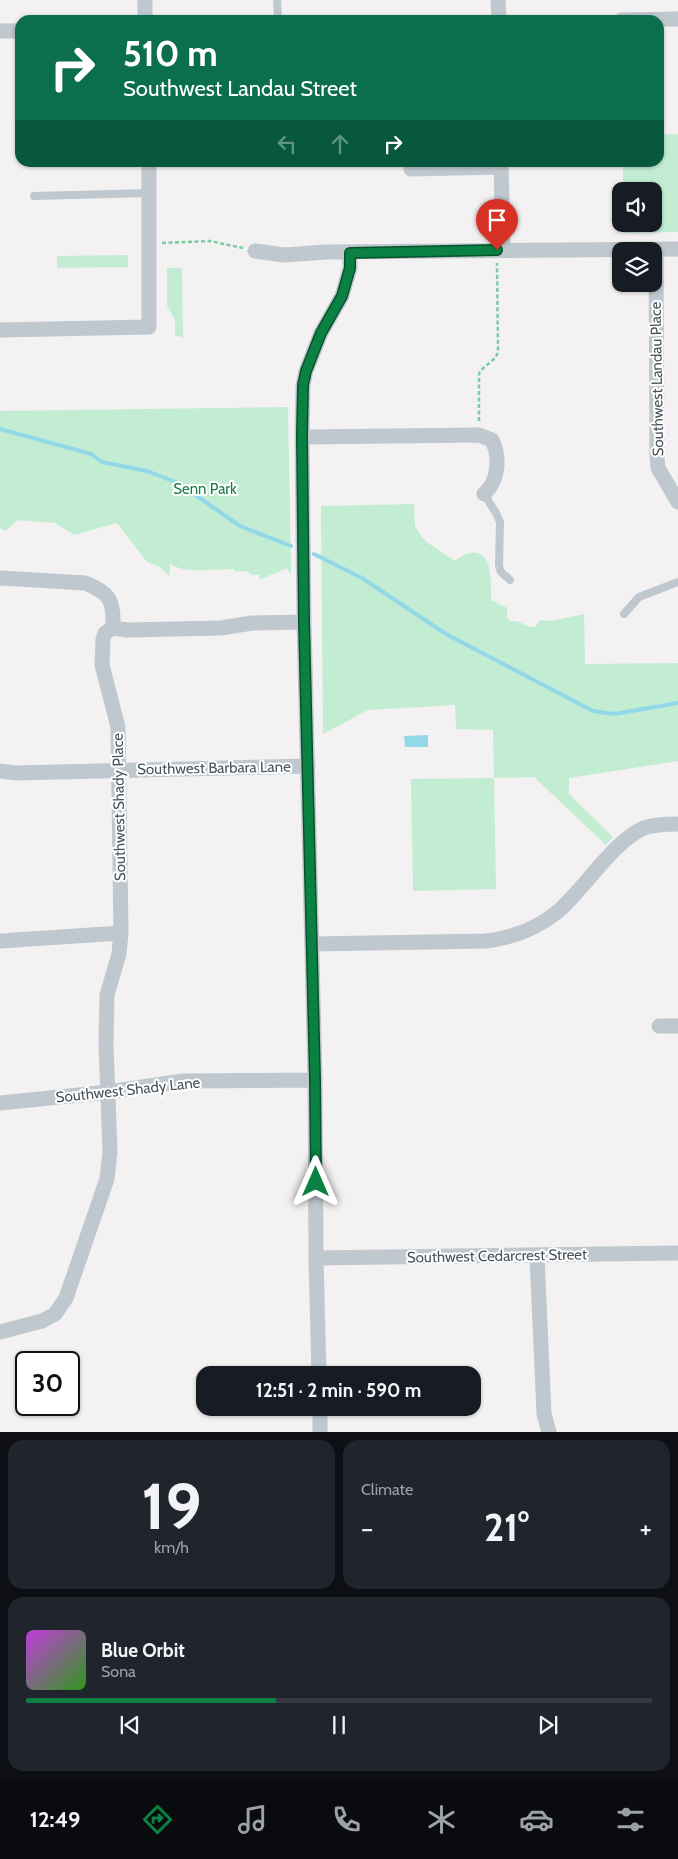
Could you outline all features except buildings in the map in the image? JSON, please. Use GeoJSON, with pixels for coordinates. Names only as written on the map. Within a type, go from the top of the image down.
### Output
{"type":"FeatureCollection","features":[{"type":"Feature","properties":{"kind":"street"},"geometry":{"type":"LineString","coordinates":[[145,0],[145,15]]}},
{"type":"Feature","properties":{"kind":"street"},"geometry":{"type":"LineString","coordinates":[[498,0],[499,15]]}},
{"type":"Feature","properties":{"kind":"street"},"geometry":{"type":"LineString","coordinates":[[664,19],[678,19]]}},
{"type":"Feature","properties":{"kind":"street"},"geometry":{"type":"LineString","coordinates":[[0,31],[15,31]]}},
{"type":"Feature","properties":{"kind":"street"},"geometry":{"type":"LineString","coordinates":[[0,330],[149,327],[149,167]]}},
{"type":"Feature","properties":{"kind":"street"},"geometry":{"type":"LineString","coordinates":[[411,169],[456,167]]}},
{"type":"Feature","properties":{"kind":"street"},"geometry":{"type":"LineString","coordinates":[[500,250],[501,167]]}},
{"type":"Feature","properties":{"kind":"street"},"geometry":{"type":"LineString","coordinates":[[254,251],[284,255],[326,252],[612,249]]}},
{"type":"Feature","properties":{"kind":"street"},"geometry":{"type":"LineString","coordinates":[[662,249],[678,249]]}},
{"type":"Feature","properties":{"kind":"street"},"geometry":{"type":"LineString","coordinates":[[319,1366],[315,1080],[304,622],[303,385],[306,371],[321,333],[342,296],[350,268],[350,253]]}},
{"type":"Feature","properties":{"kind":"street","name":"Southwest Landau Place"},"geometry":{"type":"LineString","coordinates":[[656,292],[658,468],[678,502]]}},
{"type":"Feature","properties":{"kind":"street"},"geometry":{"type":"LineString","coordinates":[[302,436],[480,436],[492,440],[496,448],[495,478],[488,491],[484,494]]}},
{"type":"Feature","properties":{"kind":"street"},"geometry":{"type":"LineString","coordinates":[[0,578],[85,583],[97,588],[112,602],[114,610],[113,628],[127,630],[221,628],[252,623],[304,622]]}},
{"type":"Feature","properties":{"kind":"street","name":"Southwest Shady Place"},"geometry":{"type":"LineString","coordinates":[[0,1332],[42,1321],[55,1314],[66,1298],[107,1179],[110,1152],[106,1044],[107,995],[119,954],[121,933],[118,727],[102,665],[103,639],[105,633],[113,628]]}},
{"type":"Feature","properties":{"kind":"street","name":"Southwest Barbara Lane"},"geometry":{"type":"LineString","coordinates":[[0,771],[16,773],[120,769],[308,766]]}},
{"type":"Feature","properties":{"kind":"street"},"geometry":{"type":"LineString","coordinates":[[312,944],[486,941],[510,936],[536,926],[557,912],[627,838],[646,828],[657,825],[678,824]]}},
{"type":"Feature","properties":{"kind":"street"},"geometry":{"type":"LineString","coordinates":[[0,942],[121,933]]}},
{"type":"Feature","properties":{"kind":"street"},"geometry":{"type":"LineString","coordinates":[[659,1026],[678,1026]]}},
{"type":"Feature","properties":{"kind":"street","name":"Southwest Shady Lane"},"geometry":{"type":"LineString","coordinates":[[0,1103],[108,1092],[184,1081],[315,1080]]}},
{"type":"Feature","properties":{"kind":"street","name":"Southwest Cedarcrest Street"},"geometry":{"type":"LineString","coordinates":[[316,1258],[678,1254]]}},
{"type":"Feature","properties":{"kind":"street"},"geometry":{"type":"LineString","coordinates":[[537,1256],[543,1405],[549,1432]]}},
{"type":"Feature","properties":{"kind":"street"},"geometry":{"type":"LineString","coordinates":[[320,1416],[320,1432]]}},
{"type":"Feature","properties":{"kind":"lane"},"geometry":{"type":"LineString","coordinates":[[276,0],[278,15]]}},
{"type":"Feature","properties":{"kind":"lane"},"geometry":{"type":"LineString","coordinates":[[34,196],[149,194]]}},
{"type":"Feature","properties":{"kind":"lane"},"geometry":{"type":"LineString","coordinates":[[484,494],[500,522],[499,566],[501,572],[510,580]]}},
{"type":"Feature","properties":{"kind":"lane"},"geometry":{"type":"LineString","coordinates":[[624,614],[639,598],[678,582]]}},
{"type":"Feature","properties":{"kind":"path"},"geometry":{"type":"LineString","coordinates":[[150,243],[210,241],[254,251]]}},
{"type":"Feature","properties":{"kind":"path"},"geometry":{"type":"LineString","coordinates":[[478,414],[479,374],[482,368],[495,358],[498,352],[500,250]]}},
{"type":"Feature","properties":{"kind":"green space"},"geometry":{"type":"Polygon","coordinates":[[[678,134],[678,232],[624,233],[662,232],[662,182],[623,182],[623,167],[664,167],[664,135],[678,134]]]}},
{"type":"Feature","properties":{"kind":"green space"},"geometry":{"type":"Polygon","coordinates":[[[128,255],[128,267],[57,268],[57,256],[128,255]]]}},
{"type":"Feature","properties":{"kind":"green space"},"geometry":{"type":"Polygon","coordinates":[[[167,268],[182,268],[183,338],[175,335],[175,320],[167,305],[167,268]]]}},
{"type":"Feature","properties":{"kind":"green space","name":"Senn Park"},"geometry":{"type":"Polygon","coordinates":[[[288,407],[291,575],[287,568],[259,580],[260,575],[252,575],[247,571],[235,572],[234,569],[192,570],[170,564],[170,576],[158,566],[147,562],[117,523],[74,535],[55,523],[18,520],[5,531],[0,528],[0,411],[288,407]]]}},
{"type":"Feature","properties":{"kind":"green space"},"geometry":{"type":"Polygon","coordinates":[[[414,504],[415,526],[428,543],[455,561],[469,553],[477,553],[483,556],[487,562],[491,577],[491,600],[507,608],[507,617],[510,621],[517,621],[529,627],[535,627],[540,620],[551,621],[584,614],[585,664],[678,663],[678,761],[569,778],[569,794],[613,837],[606,845],[534,777],[494,778],[493,730],[456,729],[455,705],[368,710],[323,734],[321,506],[414,504]]]}},
{"type":"Feature","properties":{"kind":"green space"},"geometry":{"type":"Polygon","coordinates":[[[494,778],[496,889],[413,891],[411,779],[494,778]]]}},
{"type":"Feature","properties":{"kind":"water"},"geometry":{"type":"Polygon","coordinates":[[[428,735],[428,747],[405,747],[404,736],[428,735]]]}},
{"type":"Feature","properties":{"kind":"waterway"},"geometry":{"type":"LineString","coordinates":[[0,429],[91,454],[102,462],[147,471],[178,483],[240,526],[291,546]]}},
{"type":"Feature","properties":{"kind":"waterway"},"geometry":{"type":"LineString","coordinates":[[314,554],[362,578],[446,634],[593,711],[614,714],[678,703]]}},
{"type":"Feature","properties":{"kind":"route"},"geometry":{"type":"LineString","coordinates":[[316,1182],[304,622],[303,385],[306,371],[321,333],[342,296],[347,282],[350,268],[350,253],[497,250]]}}]}
